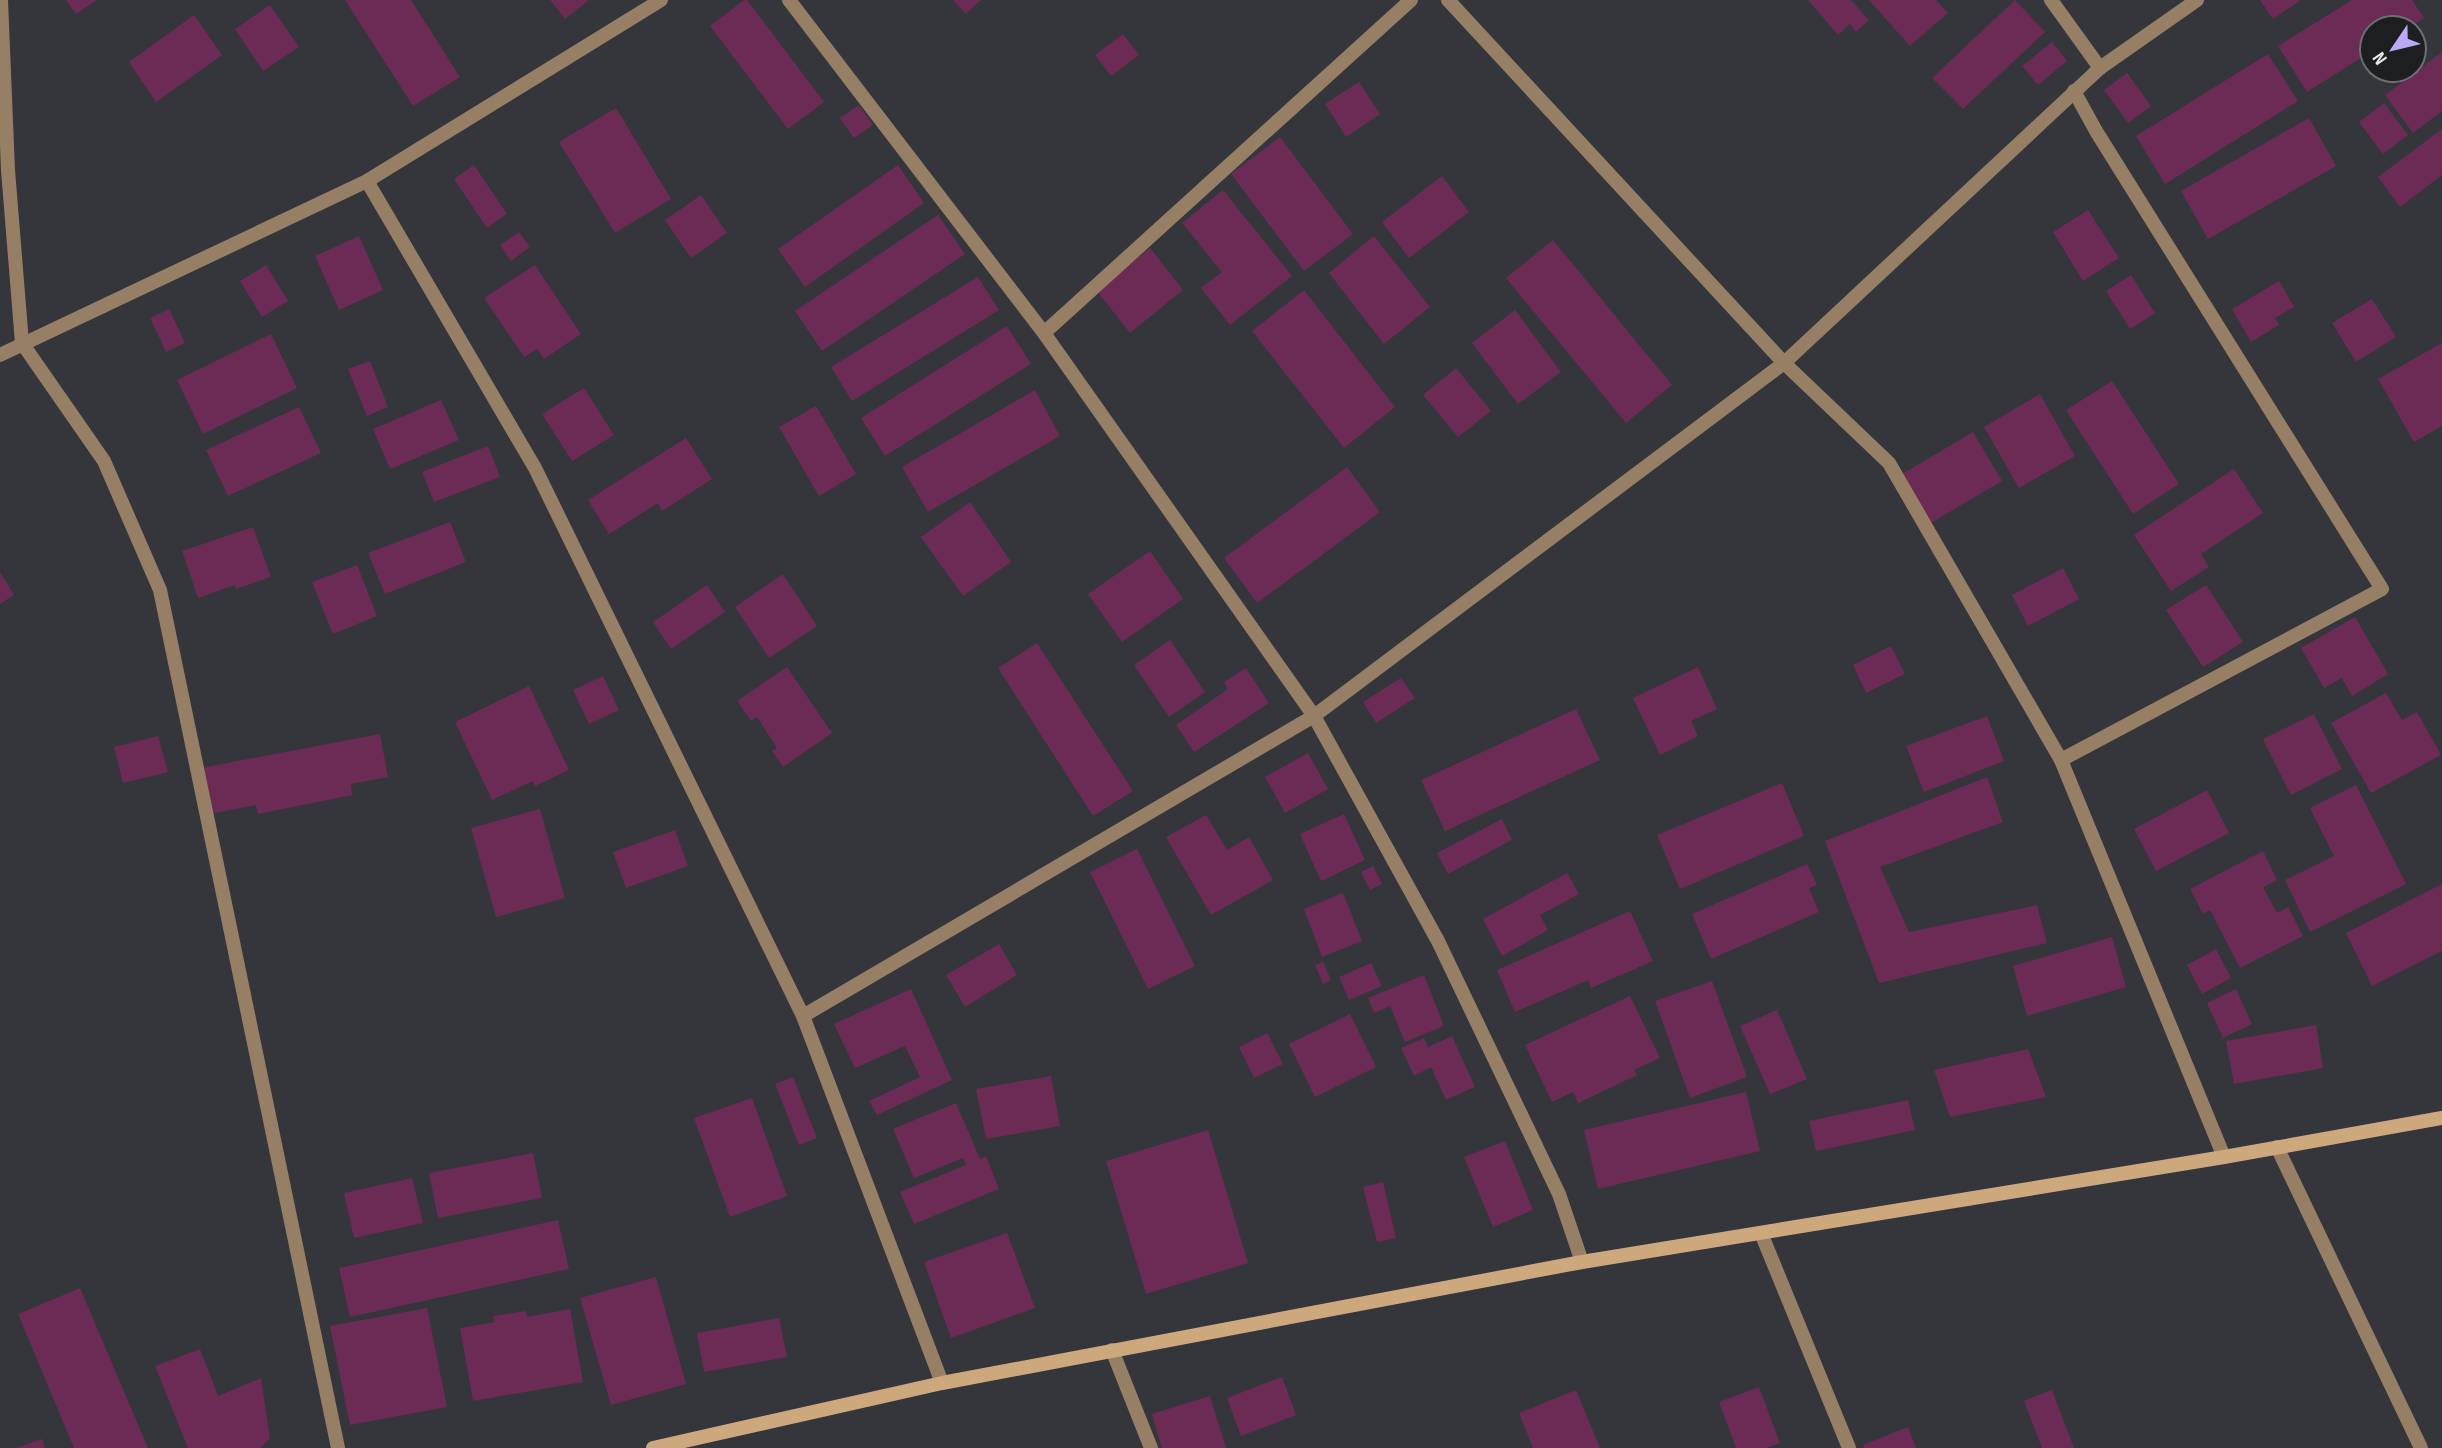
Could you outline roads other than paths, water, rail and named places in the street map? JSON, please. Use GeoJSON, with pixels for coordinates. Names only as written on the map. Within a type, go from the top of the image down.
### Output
{"type":"FeatureCollection","features":[{"type":"Feature","properties":{"kind":"street"},"geometry":{"type":"LineString","coordinates":[[1,0],[8,170],[22,343],[104,461],[160,590],[338,1448]]}},
{"type":"Feature","properties":{"kind":"street"},"geometry":{"type":"LineString","coordinates":[[0,355],[367,181],[661,0]]}},
{"type":"Feature","properties":{"kind":"street"},"geometry":{"type":"LineString","coordinates":[[789,0],[1044,333],[1314,716],[1438,941],[1559,1194],[1582,1262]]}},
{"type":"Feature","properties":{"kind":"street"},"geometry":{"type":"LineString","coordinates":[[1044,333],[1411,0]]}},
{"type":"Feature","properties":{"kind":"street"},"geometry":{"type":"LineString","coordinates":[[1448,0],[1784,363],[1889,463],[2061,760],[2224,1157]]}},
{"type":"Feature","properties":{"kind":"street"},"geometry":{"type":"LineString","coordinates":[[2051,0],[2100,68]]}},
{"type":"Feature","properties":{"kind":"street"},"geometry":{"type":"LineString","coordinates":[[803,1016],[1314,716],[1784,363],[2100,68],[2197,0]]}},
{"type":"Feature","properties":{"kind":"street"},"geometry":{"type":"LineString","coordinates":[[2061,760],[2382,589],[2096,131],[2074,91]]}},
{"type":"Feature","properties":{"kind":"street"},"geometry":{"type":"LineString","coordinates":[[367,181],[535,468],[803,1016],[942,1383]]}},
{"type":"Feature","properties":{"kind":"street"},"geometry":{"type":"LineString","coordinates":[[653,1448],[942,1383],[1582,1262],[2224,1157],[2442,1118]]}},
{"type":"Feature","properties":{"kind":"street"},"geometry":{"type":"LineString","coordinates":[[2277,1147],[2421,1448]]}},
{"type":"Feature","properties":{"kind":"street"},"geometry":{"type":"LineString","coordinates":[[1761,1233],[1849,1448]]}},
{"type":"Feature","properties":{"kind":"street"},"geometry":{"type":"LineString","coordinates":[[1112,1350],[1151,1448]]}}]}
